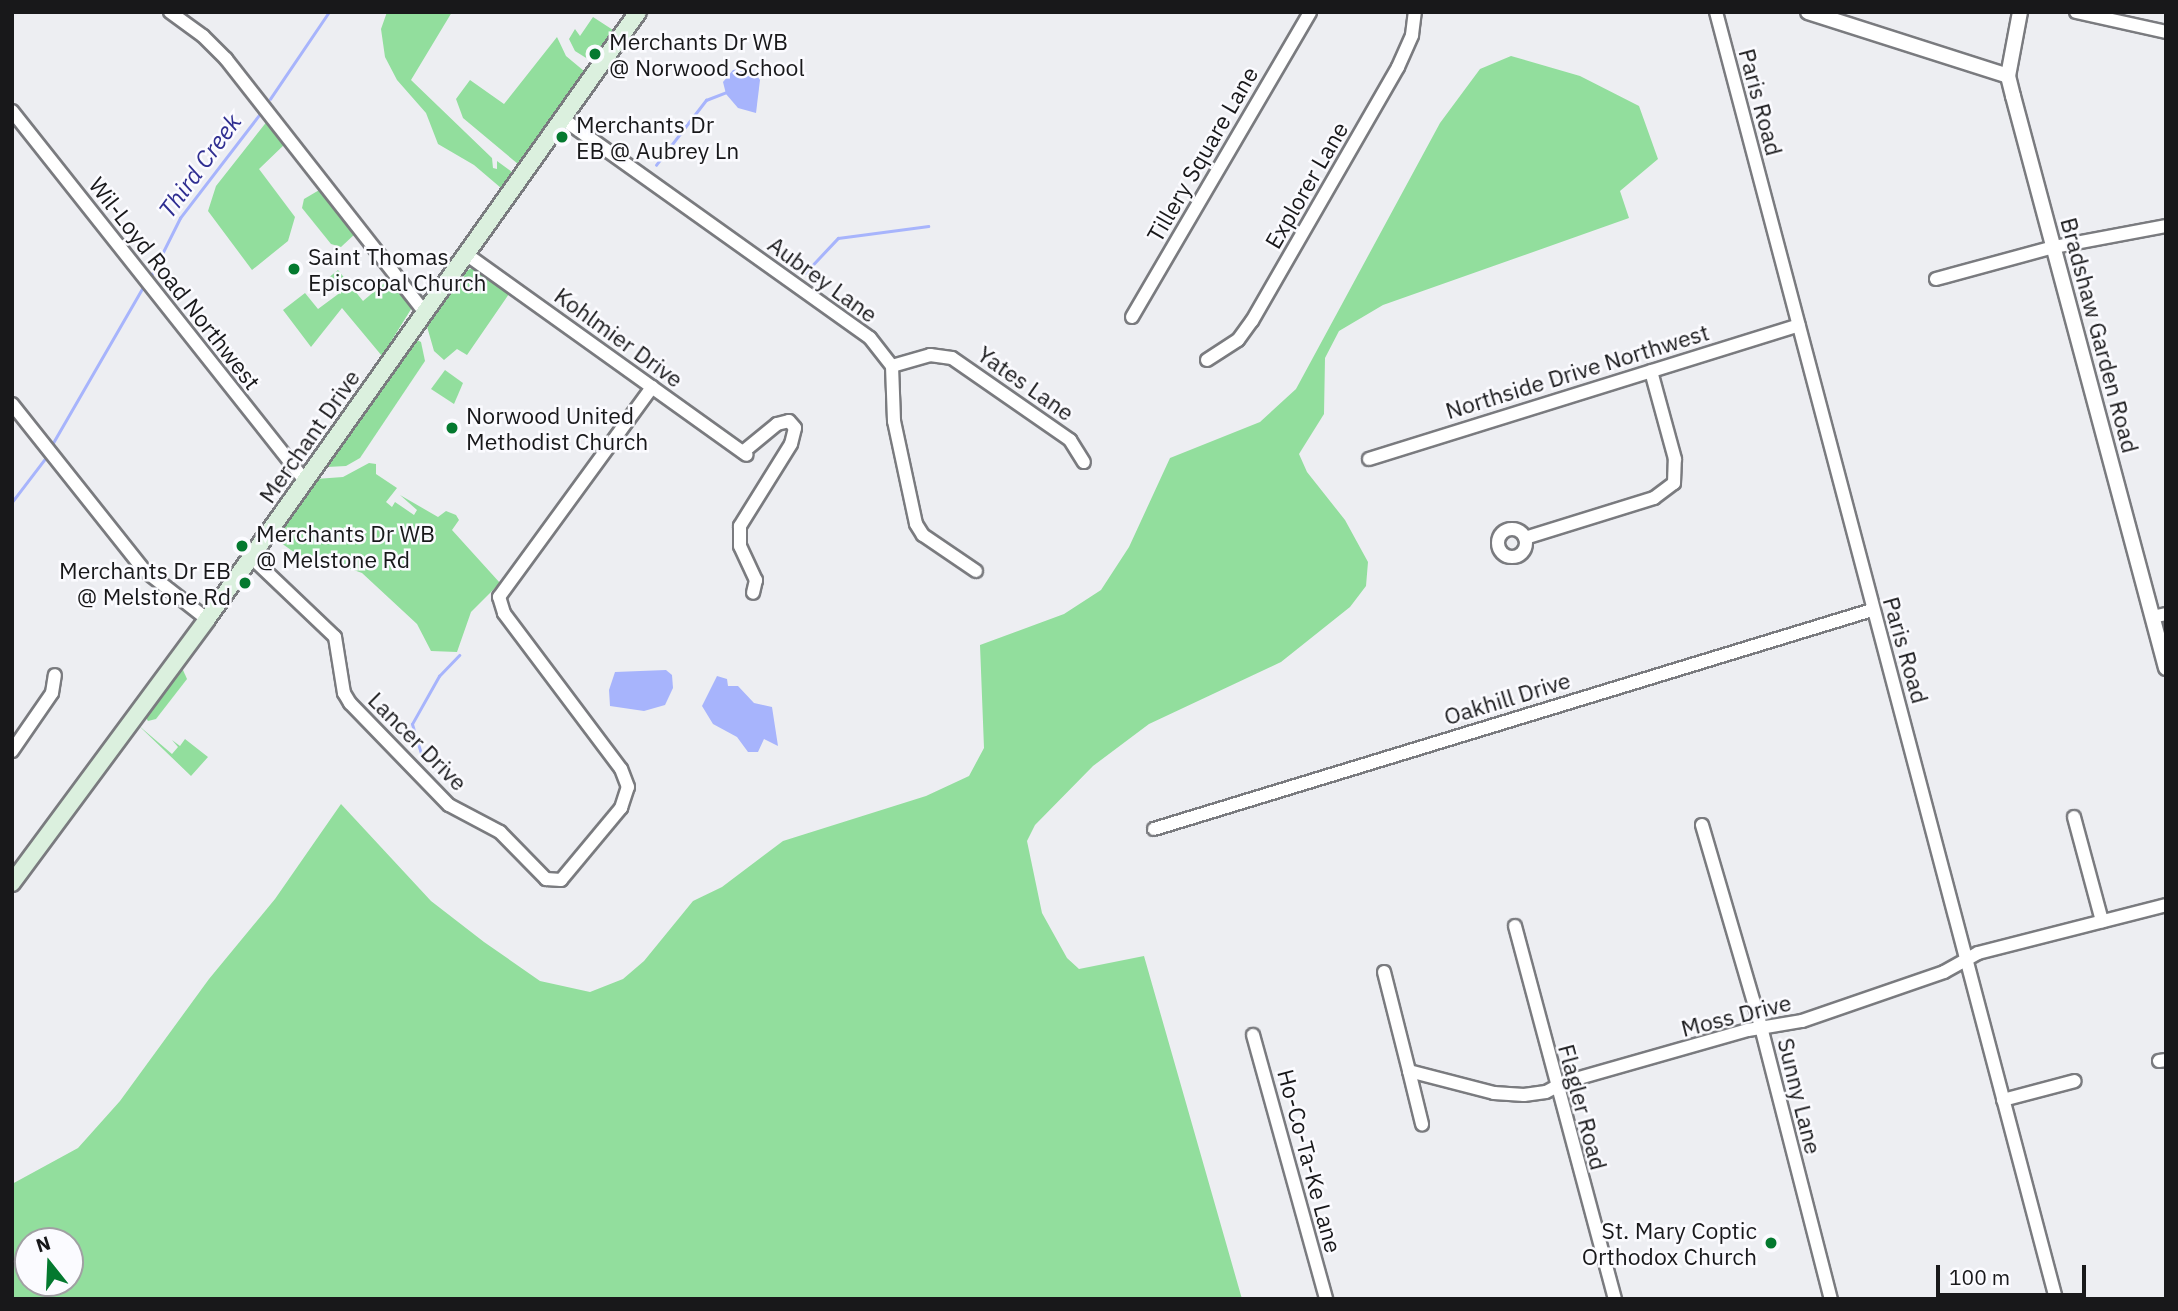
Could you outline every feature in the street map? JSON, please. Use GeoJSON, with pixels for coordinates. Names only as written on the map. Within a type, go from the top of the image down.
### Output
{"type":"FeatureCollection","features":[{"type":"Feature","properties":{"kind":"main road","name":"Merchant Drive"},"geometry":{"type":"LineString","coordinates":[[12,883],[207,619],[638,12]]}},
{"type":"Feature","properties":{"kind":"street"},"geometry":{"type":"LineString","coordinates":[[170,12],[204,36],[226,59],[425,313]]}},
{"type":"Feature","properties":{"kind":"street","name":"Tillery Square Lane"},"geometry":{"type":"LineString","coordinates":[[1132,317],[1310,12]]}},
{"type":"Feature","properties":{"kind":"street","name":"Explorer Lane"},"geometry":{"type":"LineString","coordinates":[[1207,360],[1238,340],[1252,321],[1398,67],[1412,35],[1415,12]]}},
{"type":"Feature","properties":{"kind":"street","name":"Paris Road"},"geometry":{"type":"LineString","coordinates":[[1716,12],[2056,1299]]}},
{"type":"Feature","properties":{"kind":"street"},"geometry":{"type":"LineString","coordinates":[[1808,12],[2008,76]]}},
{"type":"Feature","properties":{"kind":"street","name":"Bradshaw Garden Road"},"geometry":{"type":"LineString","coordinates":[[2020,12],[2008,76],[2159,616],[2166,668]]}},
{"type":"Feature","properties":{"kind":"street"},"geometry":{"type":"LineString","coordinates":[[2076,12],[2166,32]]}},
{"type":"Feature","properties":{"kind":"street","name":"Wil-Loyd Road Northwest"},"geometry":{"type":"LineString","coordinates":[[12,111],[305,481]]}},
{"type":"Feature","properties":{"kind":"street","name":"Aubrey Lane"},"geometry":{"type":"LineString","coordinates":[[563,119],[870,338],[892,366]]}},
{"type":"Feature","properties":{"kind":"street"},"geometry":{"type":"LineString","coordinates":[[1936,279],[2054,247],[2166,226]]}},
{"type":"Feature","properties":{"kind":"street","name":"Kohlmier Drive"},"geometry":{"type":"LineString","coordinates":[[466,254],[745,453],[777,424],[789,421],[795,428],[791,444],[740,526],[740,546],[756,580],[753,593]]}},
{"type":"Feature","properties":{"kind":"street","name":"Northside Drive Northwest"},"geometry":{"type":"LineString","coordinates":[[1369,459],[1420,440],[1799,325]]}},
{"type":"Feature","properties":{"kind":"street","name":"Yates Lane"},"geometry":{"type":"LineString","coordinates":[[892,366],[930,355],[951,358],[1070,440],[1084,462]]}},
{"type":"Feature","properties":{"kind":"street"},"geometry":{"type":"LineString","coordinates":[[892,366],[894,421],[910,512],[923,535],[976,571]]}},
{"type":"Feature","properties":{"kind":"street"},"geometry":{"type":"LineString","coordinates":[[1525,538],[1654,498],[1674,483],[1675,459],[1651,371]]}},
{"type":"Feature","properties":{"kind":"street","name":"Lancer Drive"},"geometry":{"type":"LineString","coordinates":[[251,557],[335,637],[349,703],[449,805],[500,832],[546,879],[561,880],[621,807],[628,787],[621,769],[504,613],[499,597],[652,387]]}},
{"type":"Feature","properties":{"kind":"street"},"geometry":{"type":"LineString","coordinates":[[12,404],[141,567],[207,619]]}},
{"type":"Feature","properties":{"kind":"street","name":"Oakhill Drive"},"geometry":{"type":"LineString","coordinates":[[1154,829],[1872,610]]}},
{"type":"Feature","properties":{"kind":"street"},"geometry":{"type":"LineString","coordinates":[[12,751],[52,693],[55,675]]}},
{"type":"Feature","properties":{"kind":"street"},"geometry":{"type":"LineString","coordinates":[[2074,817],[2102,920]]}},
{"type":"Feature","properties":{"kind":"street","name":"Sunny Lane"},"geometry":{"type":"LineString","coordinates":[[1702,825],[1761,1027],[1831,1299]]}},
{"type":"Feature","properties":{"kind":"street","name":"Moss Drive"},"geometry":{"type":"LineString","coordinates":[[1409,1072],[1494,1093],[1524,1095],[1761,1027],[1802,1021],[1967,961],[1978,953],[2166,905]]}},
{"type":"Feature","properties":{"kind":"street","name":"Flagler Road"},"geometry":{"type":"LineString","coordinates":[[1515,926],[1555,1088],[1615,1299]]}},
{"type":"Feature","properties":{"kind":"street"},"geometry":{"type":"LineString","coordinates":[[1384,972],[1422,1124]]}},
{"type":"Feature","properties":{"kind":"street","name":"Ho-Co-Ta-Ke Lane"},"geometry":{"type":"LineString","coordinates":[[1253,1035],[1326,1299]]}},
{"type":"Feature","properties":{"kind":"street"},"geometry":{"type":"LineString","coordinates":[[2003,1100],[2075,1081]]}},
{"type":"Feature","properties":{"kind":"green space"},"geometry":{"type":"Polygon","coordinates":[[[387,12],[452,12],[411,80],[492,158],[493,168],[497,169],[497,161],[512,172],[501,188],[474,165],[438,144],[426,113],[397,80],[385,57],[381,29],[387,12]]]}},
{"type":"Feature","properties":{"kind":"green space"},"geometry":{"type":"Polygon","coordinates":[[[593,17],[613,30],[591,61],[575,51],[569,39],[575,29],[580,36],[593,17]]]}},
{"type":"Feature","properties":{"kind":"green space"},"geometry":{"type":"Polygon","coordinates":[[[557,37],[566,56],[584,71],[518,164],[463,118],[456,99],[470,80],[504,104],[557,37]]]}},
{"type":"Feature","properties":{"kind":"green space"},"geometry":{"type":"Polygon","coordinates":[[[1511,56],[1580,76],[1639,106],[1658,159],[1620,191],[1629,218],[1383,305],[1339,331],[1325,358],[1324,414],[1299,454],[1307,472],[1345,520],[1368,562],[1366,586],[1350,607],[1281,662],[1149,724],[1093,766],[1035,825],[1027,841],[1042,913],[1067,958],[1079,969],[1144,956],[1242,1299],[12,1299],[12,1184],[78,1148],[120,1101],[209,979],[275,899],[341,804],[431,901],[484,942],[540,981],[590,992],[623,979],[644,961],[693,901],[722,887],[783,841],[926,796],[969,776],[984,748],[980,645],[1064,614],[1101,590],[1129,547],[1170,458],[1260,422],[1296,389],[1440,123],[1480,69],[1511,56]]]}},
{"type":"Feature","properties":{"kind":"green space"},"geometry":{"type":"Polygon","coordinates":[[[268,120],[286,143],[259,169],[295,217],[288,241],[252,270],[208,211],[216,186],[268,120]]]}},
{"type":"Feature","properties":{"kind":"green space"},"geometry":{"type":"Polygon","coordinates":[[[321,189],[356,233],[341,247],[331,244],[302,208],[304,199],[321,189]]]}},
{"type":"Feature","properties":{"kind":"green space"},"geometry":{"type":"Polygon","coordinates":[[[474,267],[511,291],[467,355],[457,349],[444,360],[434,351],[426,323],[462,273],[474,267]]]}},
{"type":"Feature","properties":{"kind":"green space"},"geometry":{"type":"Polygon","coordinates":[[[338,270],[363,301],[389,279],[413,306],[382,356],[342,308],[311,347],[283,310],[305,293],[318,309],[341,292],[327,279],[338,270]]]}},
{"type":"Feature","properties":{"kind":"green space"},"geometry":{"type":"Polygon","coordinates":[[[415,339],[421,342],[425,361],[360,458],[346,466],[327,467],[415,339]]]}},
{"type":"Feature","properties":{"kind":"green space"},"geometry":{"type":"Polygon","coordinates":[[[445,370],[463,383],[454,404],[431,389],[445,370]]]}},
{"type":"Feature","properties":{"kind":"green space"},"geometry":{"type":"Polygon","coordinates":[[[369,463],[376,464],[376,474],[397,488],[386,502],[392,507],[395,502],[414,515],[417,510],[400,495],[438,517],[446,511],[456,515],[459,520],[452,530],[500,583],[471,612],[457,652],[431,651],[417,624],[362,573],[340,565],[315,567],[274,538],[316,479],[343,477],[369,463]]]}},
{"type":"Feature","properties":{"kind":"green space"},"geometry":{"type":"Polygon","coordinates":[[[178,670],[183,670],[187,679],[156,719],[148,721],[145,716],[178,670]]]}},
{"type":"Feature","properties":{"kind":"green space"},"geometry":{"type":"Polygon","coordinates":[[[138,725],[172,754],[178,747],[172,740],[180,746],[185,739],[208,757],[191,776],[138,725]]]}},
{"type":"Feature","properties":{"kind":"water"},"geometry":{"type":"Polygon","coordinates":[[[751,67],[760,80],[756,113],[738,108],[726,94],[723,82],[733,70],[751,67]]]}},
{"type":"Feature","properties":{"kind":"water"},"geometry":{"type":"Polygon","coordinates":[[[666,670],[672,675],[673,688],[665,705],[644,711],[610,706],[609,690],[615,672],[666,670]]]}},
{"type":"Feature","properties":{"kind":"water"},"geometry":{"type":"Polygon","coordinates":[[[717,676],[727,679],[728,686],[738,686],[754,703],[772,707],[778,746],[764,739],[758,752],[748,752],[737,737],[713,724],[702,706],[717,676]]]}},
{"type":"Feature","properties":{"kind":"waterway","name":"Third Creek"},"geometry":{"type":"LineString","coordinates":[[270,99],[329,12]]}},
{"type":"Feature","properties":{"kind":"waterway"},"geometry":{"type":"LineString","coordinates":[[656,165],[706,100],[727,92]]}},
{"type":"Feature","properties":{"kind":"waterway","name":"Third Creek"},"geometry":{"type":"LineString","coordinates":[[151,276],[180,218],[259,115]]}},
{"type":"Feature","properties":{"kind":"waterway"},"geometry":{"type":"LineString","coordinates":[[805,273],[838,238],[928,226]]}},
{"type":"Feature","properties":{"kind":"waterway","name":"Third Creek"},"geometry":{"type":"LineString","coordinates":[[53,443],[143,287]]}},
{"type":"Feature","properties":{"kind":"waterway","name":"Third Creek"},"geometry":{"type":"LineString","coordinates":[[12,502],[44,460]]}},
{"type":"Feature","properties":{"kind":"waterway"},"geometry":{"type":"LineString","coordinates":[[422,757],[412,724],[439,676],[459,655]]}},
{"type":"Feature","properties":{"kind":"place","name":"Merchants Dr WB @ Norwood School"},"geometry":{"type":"Point","coordinates":[595,54]}},
{"type":"Feature","properties":{"kind":"place","name":"Merchants Dr EB @ Aubrey Ln"},"geometry":{"type":"Point","coordinates":[562,137]}},
{"type":"Feature","properties":{"kind":"place","name":"Saint Thomas Episcopal Church"},"geometry":{"type":"Point","coordinates":[294,269]}},
{"type":"Feature","properties":{"kind":"place","name":"Norwood United Methodist Church"},"geometry":{"type":"Point","coordinates":[452,428]}},
{"type":"Feature","properties":{"kind":"place","name":"Merchants Dr WB @ Melstone Rd"},"geometry":{"type":"Point","coordinates":[242,546]}},
{"type":"Feature","properties":{"kind":"place","name":"Merchants Dr EB @ Melstone Rd"},"geometry":{"type":"Point","coordinates":[245,583]}},
{"type":"Feature","properties":{"kind":"place","name":"St. Mary Coptic Orthodox Church"},"geometry":{"type":"Point","coordinates":[1771,1243]}}]}
